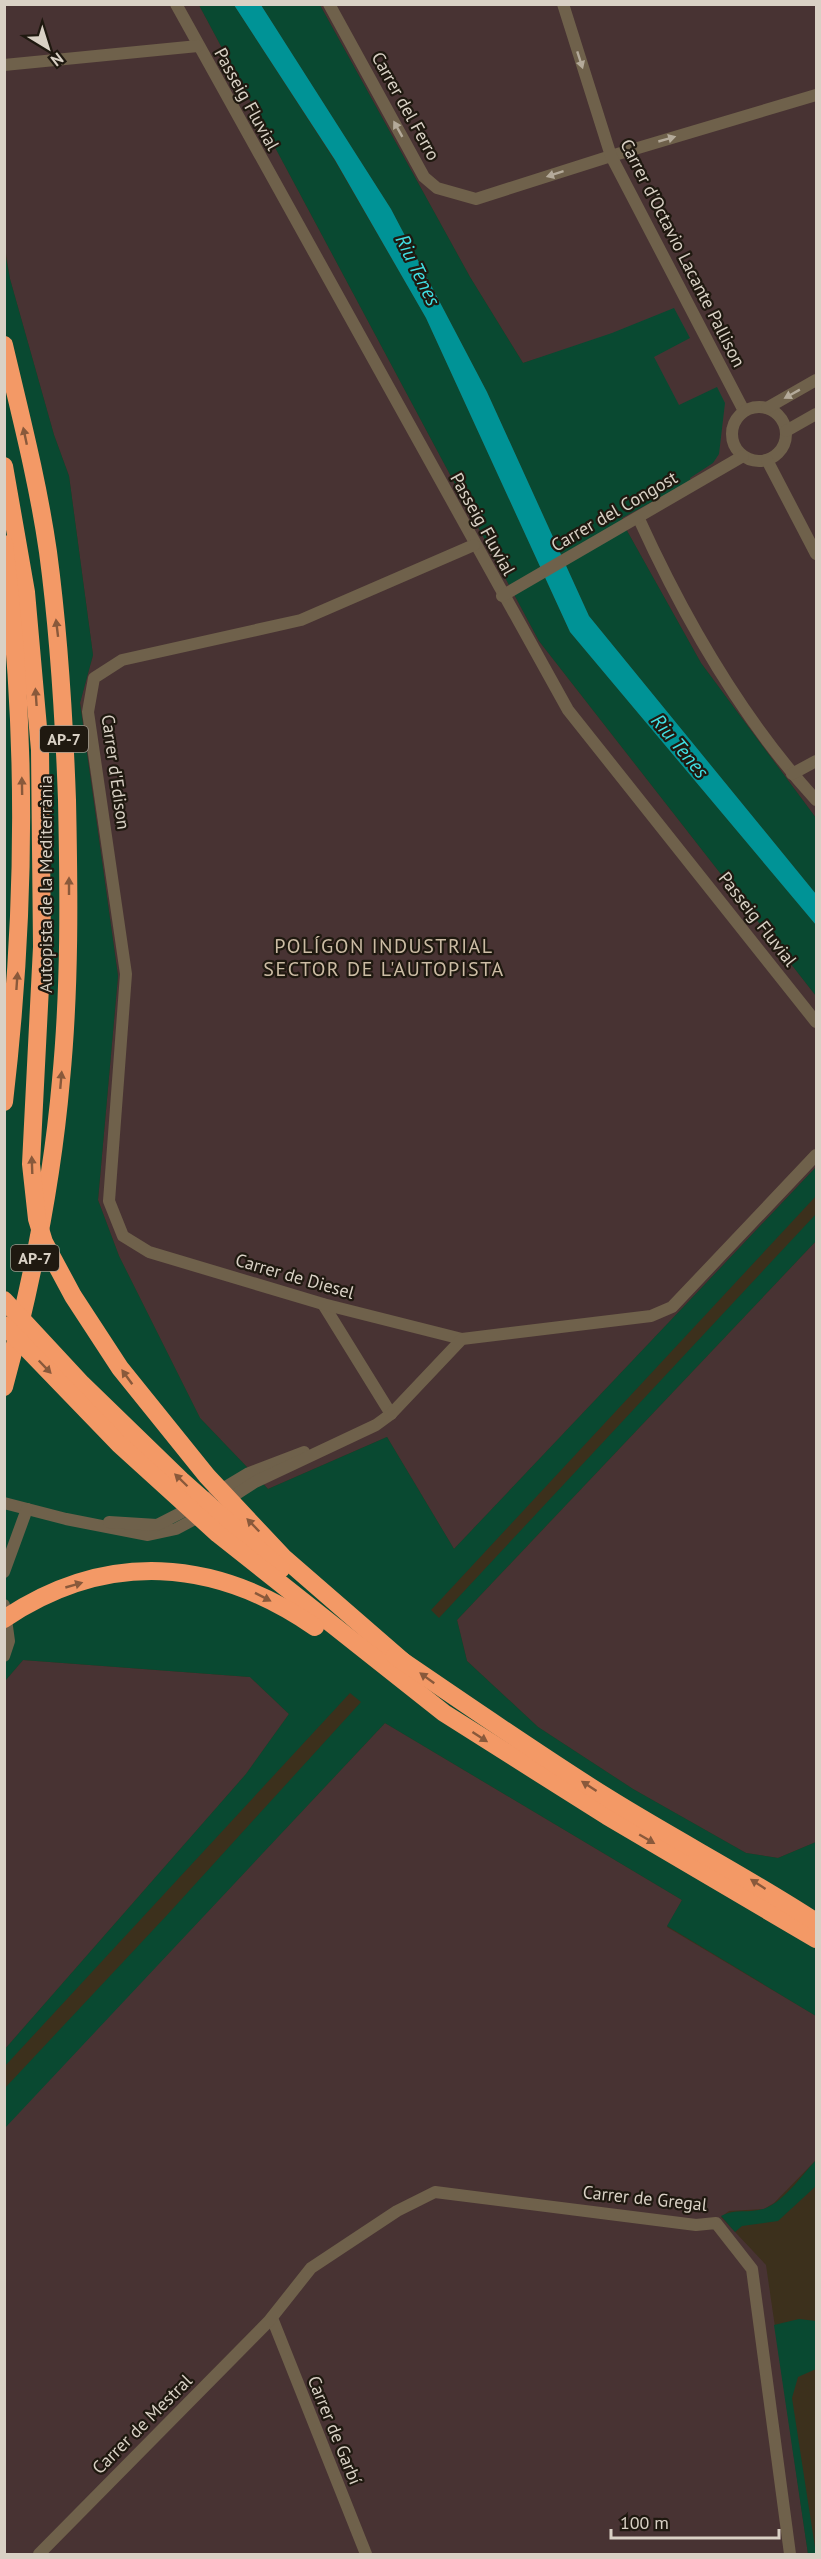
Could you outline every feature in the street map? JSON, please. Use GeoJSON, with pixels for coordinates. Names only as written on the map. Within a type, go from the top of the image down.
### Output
{"type":"FeatureCollection","features":[{"type":"Feature","properties":{"kind":"highway","name":"Autopista de la Mediterrània"},"geometry":{"type":"LineString","coordinates":[[4,345],[47,549],[62,689],[69,940],[62,1080],[54,1138],[39,1239],[6,1382]]}},
{"type":"Feature","properties":{"kind":"highway"},"geometry":{"type":"LineString","coordinates":[[4,466],[26,592],[40,750],[42,947],[31,1164],[37,1219],[44,1242],[73,1296],[120,1368],[207,1476],[283,1557],[405,1663]]}},
{"type":"Feature","properties":{"kind":"highway"},"geometry":{"type":"LineString","coordinates":[[4,544],[18,661],[23,810],[19,945],[4,1102]]}},
{"type":"Feature","properties":{"kind":"highway"},"geometry":{"type":"LineString","coordinates":[[4,1300],[82,1384],[228,1524],[360,1633],[611,1800],[749,1879],[813,1919]]}},
{"type":"Feature","properties":{"kind":"highway"},"geometry":{"type":"LineString","coordinates":[[4,1325],[119,1444],[218,1534],[444,1713]]}},
{"type":"Feature","properties":{"kind":"highway"},"geometry":{"type":"LineString","coordinates":[[4,1619],[12,1606],[66,1587],[128,1573],[175,1572],[221,1579],[249,1590],[298,1615],[402,1689],[444,1713],[598,1811],[816,1939]]}},
{"type":"Feature","properties":{"kind":"street","name":"Passeig Fluvial"},"geometry":{"type":"LineString","coordinates":[[176,4],[502,596],[568,710],[816,1022]]}},
{"type":"Feature","properties":{"kind":"street","name":"Carrer del Ferro"},"geometry":{"type":"LineString","coordinates":[[329,4],[424,177],[437,188],[476,199],[815,93]]}},
{"type":"Feature","properties":{"kind":"street","name":"Carrer d'Octavio Lacante Pallison"},"geometry":{"type":"LineString","coordinates":[[563,4],[611,156],[744,411]]}},
{"type":"Feature","properties":{"kind":"street"},"geometry":{"type":"LineString","coordinates":[[4,65],[198,46]]}},
{"type":"Feature","properties":{"kind":"street"},"geometry":{"type":"LineString","coordinates":[[767,408],[816,380]]}},
{"type":"Feature","properties":{"kind":"street"},"geometry":{"type":"LineString","coordinates":[[757,407],[767,408],[776,413],[786,430],[782,448],[767,460],[757,461],[743,456],[735,446],[732,434],[737,418],[744,411],[757,407]]}},
{"type":"Feature","properties":{"kind":"street"},"geometry":{"type":"LineString","coordinates":[[786,430],[816,414]]}},
{"type":"Feature","properties":{"kind":"street","name":"Carrer del Congost"},"geometry":{"type":"LineString","coordinates":[[502,596],[639,519],[743,456]]}},
{"type":"Feature","properties":{"kind":"street"},"geometry":{"type":"LineString","coordinates":[[767,460],[816,554]]}},
{"type":"Feature","properties":{"kind":"street"},"geometry":{"type":"LineString","coordinates":[[639,519],[662,570],[729,690],[792,774],[816,800]]}},
{"type":"Feature","properties":{"kind":"street","name":"Carrer d'Edison"},"geometry":{"type":"LineString","coordinates":[[123,1236],[109,1201],[126,974],[88,712],[94,678],[122,660],[301,620],[474,545]]}},
{"type":"Feature","properties":{"kind":"street"},"geometry":{"type":"LineString","coordinates":[[792,774],[816,761]]}},
{"type":"Feature","properties":{"kind":"street"},"geometry":{"type":"LineString","coordinates":[[4,1503],[86,1522],[172,1525],[327,1447],[365,1431],[391,1413],[462,1339],[651,1317],[672,1306],[816,1155]]}},
{"type":"Feature","properties":{"kind":"street","name":"Carrer de Diesel"},"geometry":{"type":"LineString","coordinates":[[123,1236],[149,1252],[323,1304],[462,1339]]}},
{"type":"Feature","properties":{"kind":"street"},"geometry":{"type":"LineString","coordinates":[[323,1304],[391,1413]]}},
{"type":"Feature","properties":{"kind":"street"},"geometry":{"type":"LineString","coordinates":[[172,1525],[242,1476],[300,1453],[327,1447]]}},
{"type":"Feature","properties":{"kind":"street"},"geometry":{"type":"LineString","coordinates":[[4,1572],[27,1509]]}},
{"type":"Feature","properties":{"kind":"street"},"geometry":{"type":"LineString","coordinates":[[4,1656],[12,1606]]}},
{"type":"Feature","properties":{"kind":"street","name":"Carrer de Gregal"},"geometry":{"type":"LineString","coordinates":[[272,2318],[311,2268],[397,2211],[435,2192],[696,2224],[716,2223],[752,2269],[790,2554]]}},
{"type":"Feature","properties":{"kind":"street","name":"Carrer de Mestral"},"geometry":{"type":"LineString","coordinates":[[39,2554],[272,2318]]}},
{"type":"Feature","properties":{"kind":"street","name":"Carrer de Garbí"},"geometry":{"type":"LineString","coordinates":[[272,2318],[366,2554]]}},
{"type":"Feature","properties":{"kind":"shaded area","name":"POLÍGON INDUSTRIAL SECTOR DE L'AUTOPISTA"},"geometry":{"type":"Polygon","coordinates":[[[4,5],[199,5],[539,641],[816,996],[816,1167],[454,1549],[387,1437],[268,1489],[200,1418],[119,1256],[98,1200],[118,976],[80,702],[93,655],[69,476],[54,435],[10,279],[5,247],[4,5]]]}},
{"type":"Feature","properties":{"kind":"shaded area"},"geometry":{"type":"Polygon","coordinates":[[[320,5],[816,5],[816,818],[701,663],[626,529],[571,348],[523,363],[470,277],[320,5]]]}},
{"type":"Feature","properties":{"kind":"shaded area"},"geometry":{"type":"Polygon","coordinates":[[[816,1241],[816,1842],[778,1858],[746,1853],[633,1789],[538,1727],[467,1661],[457,1620],[816,1241]]]}},
{"type":"Feature","properties":{"kind":"shaded area"},"geometry":{"type":"Polygon","coordinates":[[[23,1660],[250,1677],[289,1714],[246,1774],[5,2049],[5,1681],[23,1660]]]}},
{"type":"Feature","properties":{"kind":"shaded area"},"geometry":{"type":"Polygon","coordinates":[[[385,1723],[682,1900],[667,1927],[816,2016],[816,2160],[774,2203],[764,2209],[729,2211],[721,2217],[766,2265],[808,2554],[5,2554],[4,2128],[385,1723]]]}},
{"type":"Feature","properties":{"kind":"green space"},"geometry":{"type":"Polygon","coordinates":[[[199,5],[234,5],[335,161],[426,318],[570,632],[816,925],[816,996],[539,641],[199,5]]]}},
{"type":"Feature","properties":{"kind":"green space"},"geometry":{"type":"Polygon","coordinates":[[[261,5],[320,5],[470,277],[523,363],[612,333],[674,308],[690,338],[654,357],[679,405],[717,387],[725,403],[719,454],[713,463],[690,478],[691,481],[622,518],[701,663],[816,818],[816,894],[589,616],[487,392],[391,209],[261,5]]]}},
{"type":"Feature","properties":{"kind":"green space"},"geometry":{"type":"Polygon","coordinates":[[[4,247],[10,279],[54,435],[69,476],[93,655],[80,703],[118,976],[98,1200],[119,1256],[200,1418],[268,1489],[387,1437],[454,1549],[816,1167],[816,1196],[431,1610],[439,1618],[816,1214],[816,1241],[457,1620],[467,1661],[538,1727],[633,1789],[746,1853],[778,1858],[816,1842],[816,2016],[667,1926],[682,1900],[385,1723],[5,2128],[5,2088],[168,1914],[361,1702],[350,1693],[5,2066],[5,2049],[246,1774],[289,1714],[250,1677],[23,1660],[5,1681],[4,247]]]}},
{"type":"Feature","properties":{"kind":"green space"},"geometry":{"type":"Polygon","coordinates":[[[816,2160],[816,2186],[778,2221],[742,2226],[735,2232],[721,2216],[732,2212],[760,2210],[773,2204],[816,2160]]]}},
{"type":"Feature","properties":{"kind":"green space"},"geometry":{"type":"Polygon","coordinates":[[[799,2319],[816,2321],[816,2369],[798,2377],[792,2398],[816,2554],[808,2554],[774,2325],[799,2319]]]}},
{"type":"Feature","properties":{"kind":"water","name":"Riu Tenes"},"geometry":{"type":"Polygon","coordinates":[[[234,5],[261,5],[391,209],[487,392],[589,616],[816,894],[816,925],[570,632],[426,318],[335,160],[234,5]]]}},
{"type":"Feature","properties":{"kind":"district","name":"POLÍGON INDUSTRIAL SECTOR DE L'AUTOPISTA"},"geometry":{"type":"Point","coordinates":[384,958]}}]}
